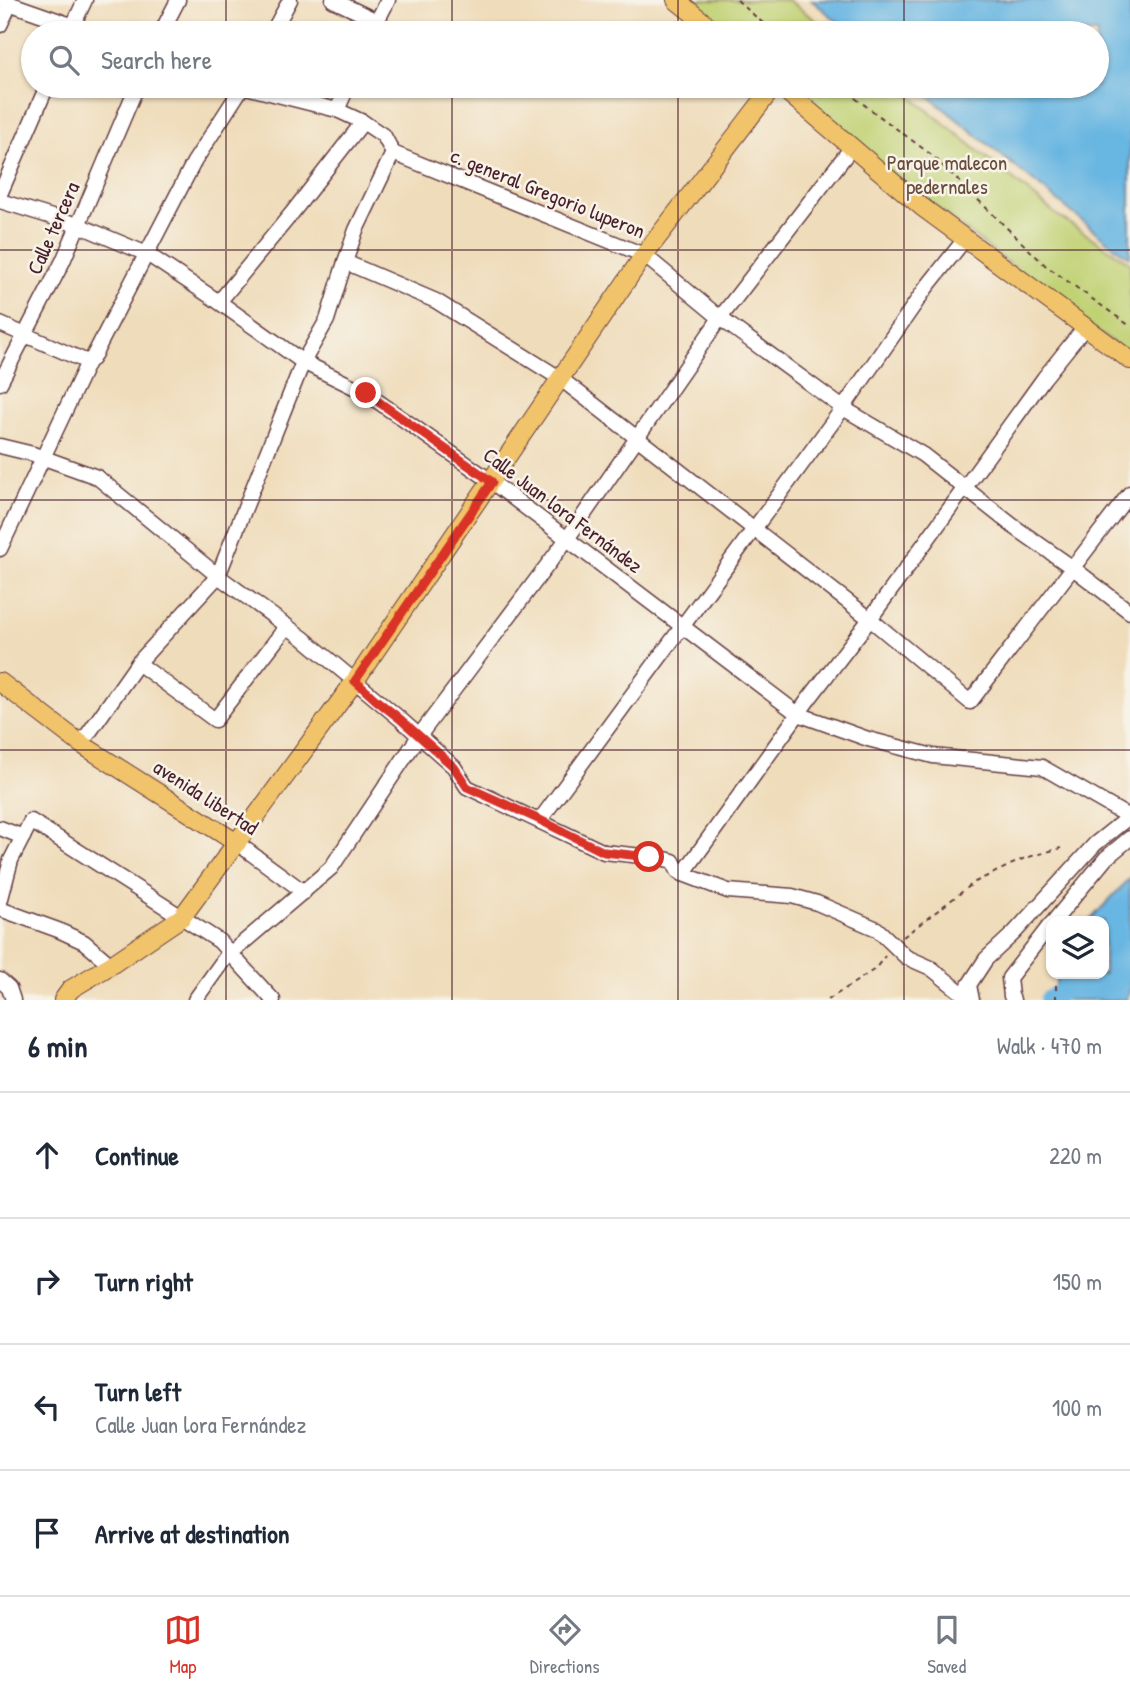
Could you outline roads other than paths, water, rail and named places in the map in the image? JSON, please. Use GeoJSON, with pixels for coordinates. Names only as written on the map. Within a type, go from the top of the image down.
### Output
{"type":"FeatureCollection","features":[{"type":"Feature","properties":{"kind":"main road"},"geometry":{"type":"LineString","coordinates":[[677,0],[702,21]]}},
{"type":"Feature","properties":{"kind":"main road"},"geometry":{"type":"LineString","coordinates":[[62,1000],[71,989],[182,917],[355,681],[644,255],[765,98]]}},
{"type":"Feature","properties":{"kind":"main road"},"geometry":{"type":"LineString","coordinates":[[794,98],[922,207],[1130,360]]}},
{"type":"Feature","properties":{"kind":"main road"},"geometry":{"type":"LineString","coordinates":[[0,682],[81,744]]}},
{"type":"Feature","properties":{"kind":"main road","name":"avenida libertad"},"geometry":{"type":"LineString","coordinates":[[81,744],[237,843]]}},
{"type":"Feature","properties":{"kind":"street"},"geometry":{"type":"LineString","coordinates":[[75,21],[85,0]]}},
{"type":"Feature","properties":{"kind":"street"},"geometry":{"type":"LineString","coordinates":[[167,21],[178,0]]}},
{"type":"Feature","properties":{"kind":"street"},"geometry":{"type":"LineString","coordinates":[[279,21],[290,0]]}},
{"type":"Feature","properties":{"kind":"street"},"geometry":{"type":"LineString","coordinates":[[332,0],[365,21]]}},
{"type":"Feature","properties":{"kind":"street"},"geometry":{"type":"LineString","coordinates":[[377,21],[388,0]]}},
{"type":"Feature","properties":{"kind":"street"},"geometry":{"type":"LineString","coordinates":[[0,25],[5,2],[50,21]]}},
{"type":"Feature","properties":{"kind":"street"},"geometry":{"type":"LineString","coordinates":[[0,194],[42,98]]}},
{"type":"Feature","properties":{"kind":"street","name":"Calle tercera"},"geometry":{"type":"LineString","coordinates":[[0,383],[64,261],[133,98]]}},
{"type":"Feature","properties":{"kind":"street"},"geometry":{"type":"LineString","coordinates":[[0,548],[89,360],[92,359],[194,162],[234,98]]}},
{"type":"Feature","properties":{"kind":"street","name":"c. general Gregorio luperon"},"geometry":{"type":"LineString","coordinates":[[290,98],[337,110],[384,136],[393,152],[644,255],[720,318],[843,408],[923,455],[1013,526],[1130,612]]}},
{"type":"Feature","properties":{"kind":"street"},"geometry":{"type":"LineString","coordinates":[[337,110],[342,98]]}},
{"type":"Feature","properties":{"kind":"street"},"geometry":{"type":"LineString","coordinates":[[219,302],[363,122]]}},
{"type":"Feature","properties":{"kind":"street"},"geometry":{"type":"LineString","coordinates":[[195,1000],[225,958],[331,868],[419,736],[567,539],[720,318],[852,147]]}},
{"type":"Feature","properties":{"kind":"street"},"geometry":{"type":"LineString","coordinates":[[81,744],[138,663],[218,576],[303,362],[327,320],[356,230],[393,152]]}},
{"type":"Feature","properties":{"kind":"street","name":"Calle Juan lora Fernández"},"geometry":{"type":"LineString","coordinates":[[0,201],[78,225],[147,254],[303,362],[366,393],[492,482],[798,714],[867,740],[933,756],[1042,768],[1130,816]]}},
{"type":"Feature","properties":{"kind":"street"},"geometry":{"type":"LineString","coordinates":[[540,820],[843,408],[926,288],[965,239]]}},
{"type":"Feature","properties":{"kind":"street"},"geometry":{"type":"LineString","coordinates":[[345,262],[436,301],[561,379],[755,528],[970,702],[1130,493]]}},
{"type":"Feature","properties":{"kind":"street"},"geometry":{"type":"LineString","coordinates":[[0,324],[83,360],[89,360]]}},
{"type":"Feature","properties":{"kind":"street"},"geometry":{"type":"LineString","coordinates":[[683,874],[1044,378],[1085,327]]}},
{"type":"Feature","properties":{"kind":"street"},"geometry":{"type":"LineString","coordinates":[[0,446],[42,457],[97,477],[218,576],[287,626],[355,681],[454,767],[467,787],[604,852],[673,861],[678,871],[683,874],[728,891],[792,896],[817,903],[877,929],[906,957],[931,968],[970,1000]]}},
{"type":"Feature","properties":{"kind":"street"},"geometry":{"type":"LineString","coordinates":[[138,663],[215,720],[287,626]]}},
{"type":"Feature","properties":{"kind":"street"},"geometry":{"type":"LineString","coordinates":[[970,1000],[969,985],[986,959],[1014,933],[1095,844],[1130,816]]}},
{"type":"Feature","properties":{"kind":"street"},"geometry":{"type":"LineString","coordinates":[[0,902],[11,860],[32,821],[219,941],[273,1000]]}},
{"type":"Feature","properties":{"kind":"street"},"geometry":{"type":"LineString","coordinates":[[0,828],[23,837]]}},
{"type":"Feature","properties":{"kind":"street"},"geometry":{"type":"LineString","coordinates":[[1059,916],[1106,858],[1130,838]]}},
{"type":"Feature","properties":{"kind":"street","name":"avenida libertad"},"geometry":{"type":"LineString","coordinates":[[237,843],[304,891]]}},
{"type":"Feature","properties":{"kind":"street"},"geometry":{"type":"LineString","coordinates":[[0,909],[58,930],[84,943],[111,965]]}},
{"type":"Feature","properties":{"kind":"street"},"geometry":{"type":"LineString","coordinates":[[1013,1000],[1009,978],[1046,932]]}},
{"type":"Feature","properties":{"kind":"street"},"geometry":{"type":"LineString","coordinates":[[0,980],[9,988],[13,1000]]}},
{"type":"Feature","properties":{"kind":"water"},"geometry":{"type":"Polygon","coordinates":[[[811,0],[1130,0],[1130,257],[931,98],[1109,98],[1109,21],[837,21],[811,0]]]}},
{"type":"Feature","properties":{"kind":"water"},"geometry":{"type":"Polygon","coordinates":[[[1130,878],[1130,990],[1126,1000],[1056,1000],[1056,979],[1109,979],[1109,916],[1094,916],[1130,878]]]}},
{"type":"Feature","properties":{"kind":"waterway"},"geometry":{"type":"LineString","coordinates":[[1049,1000],[1073,985]]}},
{"type":"Feature","properties":{"kind":"park label","name":"Parque malecon pedernales"},"geometry":{"type":"Point","coordinates":[947,174]}}]}
